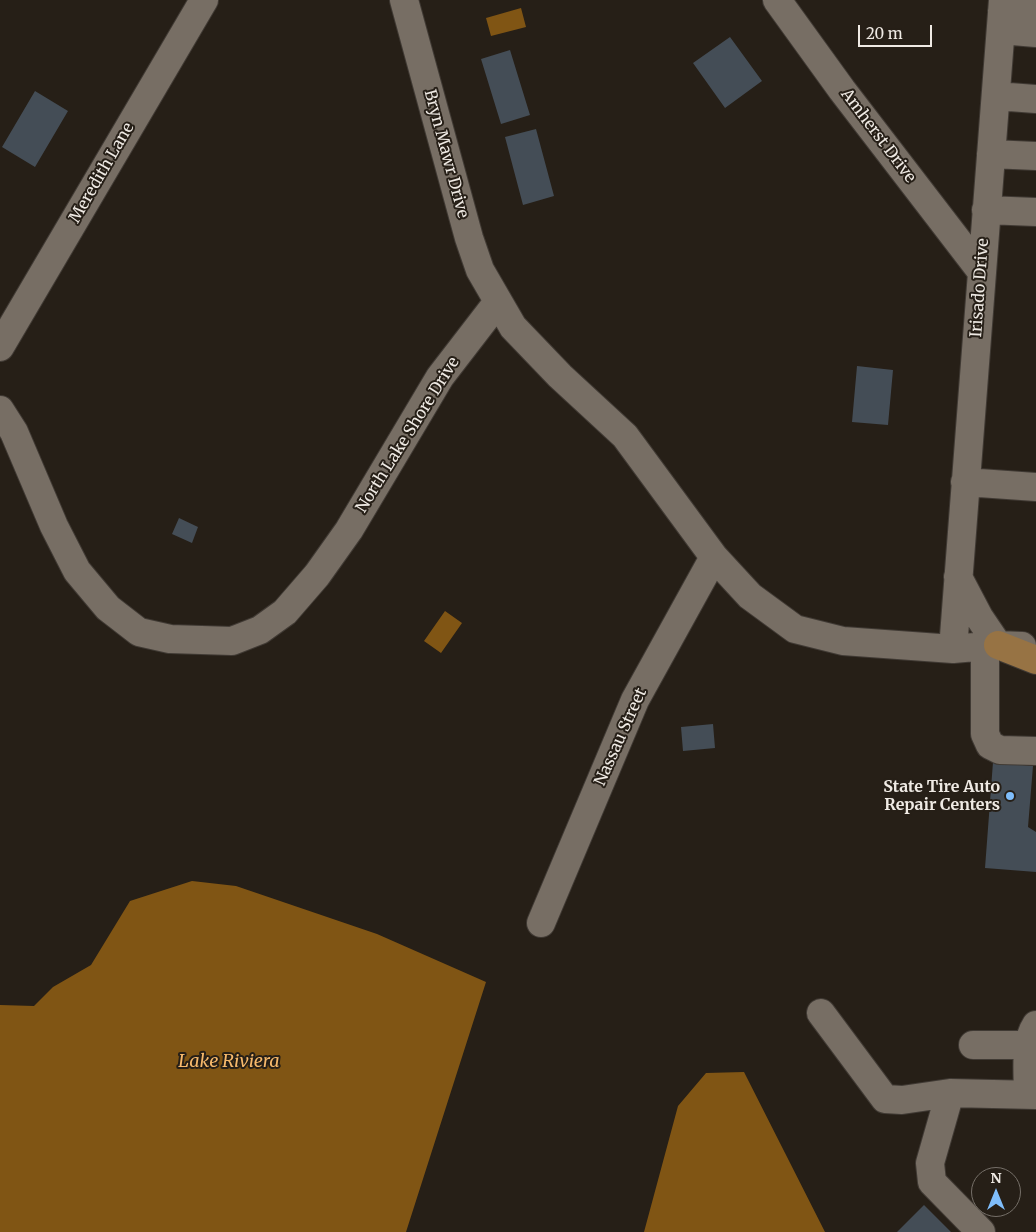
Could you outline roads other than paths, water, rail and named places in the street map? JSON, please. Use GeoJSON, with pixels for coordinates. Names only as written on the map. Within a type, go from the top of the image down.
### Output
{"type":"FeatureCollection","features":[{"type":"Feature","properties":{"kind":"main road"},"geometry":{"type":"LineString","coordinates":[[992,645],[1036,660]]}},
{"type":"Feature","properties":{"kind":"street","name":"Meredith Lane"},"geometry":{"type":"LineString","coordinates":[[0,347],[204,0]]}},
{"type":"Feature","properties":{"kind":"street","name":"Bryn Mawr Drive"},"geometry":{"type":"LineString","coordinates":[[404,0],[468,238],[480,270],[497,304]]}},
{"type":"Feature","properties":{"kind":"street","name":"Amherst Drive"},"geometry":{"type":"LineString","coordinates":[[777,0],[842,90],[981,271]]}},
{"type":"Feature","properties":{"kind":"street"},"geometry":{"type":"LineString","coordinates":[[1002,14],[1036,13]]}},
{"type":"Feature","properties":{"kind":"street"},"geometry":{"type":"LineString","coordinates":[[1002,14],[1036,33]]}},
{"type":"Feature","properties":{"kind":"street","name":"Irisado Drive"},"geometry":{"type":"LineString","coordinates":[[953,649],[1002,14]]}},
{"type":"Feature","properties":{"kind":"street"},"geometry":{"type":"LineString","coordinates":[[996,96],[1036,100]]}},
{"type":"Feature","properties":{"kind":"street"},"geometry":{"type":"LineString","coordinates":[[991,154],[1036,156]]}},
{"type":"Feature","properties":{"kind":"street"},"geometry":{"type":"LineString","coordinates":[[986,210],[1036,212]]}},
{"type":"Feature","properties":{"kind":"street","name":"North Lake Shore Drive"},"geometry":{"type":"LineString","coordinates":[[0,410],[14,432],[54,526],[77,571],[108,608],[139,632],[170,639],[232,641],[260,630],[285,612],[317,575],[349,530],[440,377],[497,304]]}},
{"type":"Feature","properties":{"kind":"street"},"geometry":{"type":"LineString","coordinates":[[497,304],[513,327],[560,376],[625,436],[714,557],[750,596],[795,629],[843,641],[953,649],[992,645],[1036,647]]}},
{"type":"Feature","properties":{"kind":"street"},"geometry":{"type":"LineString","coordinates":[[966,482],[1036,486]]}},
{"type":"Feature","properties":{"kind":"street","name":"Nassau Street"},"geometry":{"type":"LineString","coordinates":[[541,924],[635,700],[714,557]]}},
{"type":"Feature","properties":{"kind":"street"},"geometry":{"type":"LineString","coordinates":[[958,577],[992,645],[985,734],[990,745],[1000,750],[1036,751]]}},
{"type":"Feature","properties":{"kind":"street"},"geometry":{"type":"LineString","coordinates":[[821,1013],[885,1099],[902,1100],[950,1093],[1032,1095],[1033,1035],[973,1045]]}},
{"type":"Feature","properties":{"kind":"street"},"geometry":{"type":"LineString","coordinates":[[950,1093],[930,1164],[932,1182],[981,1232]]}},
{"type":"Feature","properties":{"kind":"water"},"geometry":{"type":"Polygon","coordinates":[[[521,8],[526,27],[491,36],[486,18],[521,8]]]}},
{"type":"Feature","properties":{"kind":"water"},"geometry":{"type":"Polygon","coordinates":[[[445,611],[462,623],[441,653],[424,641],[445,611]]]}},
{"type":"Feature","properties":{"kind":"water","name":"Lake Riviera"},"geometry":{"type":"Polygon","coordinates":[[[192,881],[236,886],[377,934],[486,982],[406,1232],[0,1232],[0,1005],[34,1006],[53,987],[91,965],[130,901],[192,881]]]}},
{"type":"Feature","properties":{"kind":"water"},"geometry":{"type":"Polygon","coordinates":[[[744,1072],[825,1232],[644,1232],[678,1106],[706,1073],[744,1072]]]}},
{"type":"Feature","properties":{"kind":"place","name":"State Tire Auto Repair Centers"},"geometry":{"type":"Point","coordinates":[1010,796]}}]}
